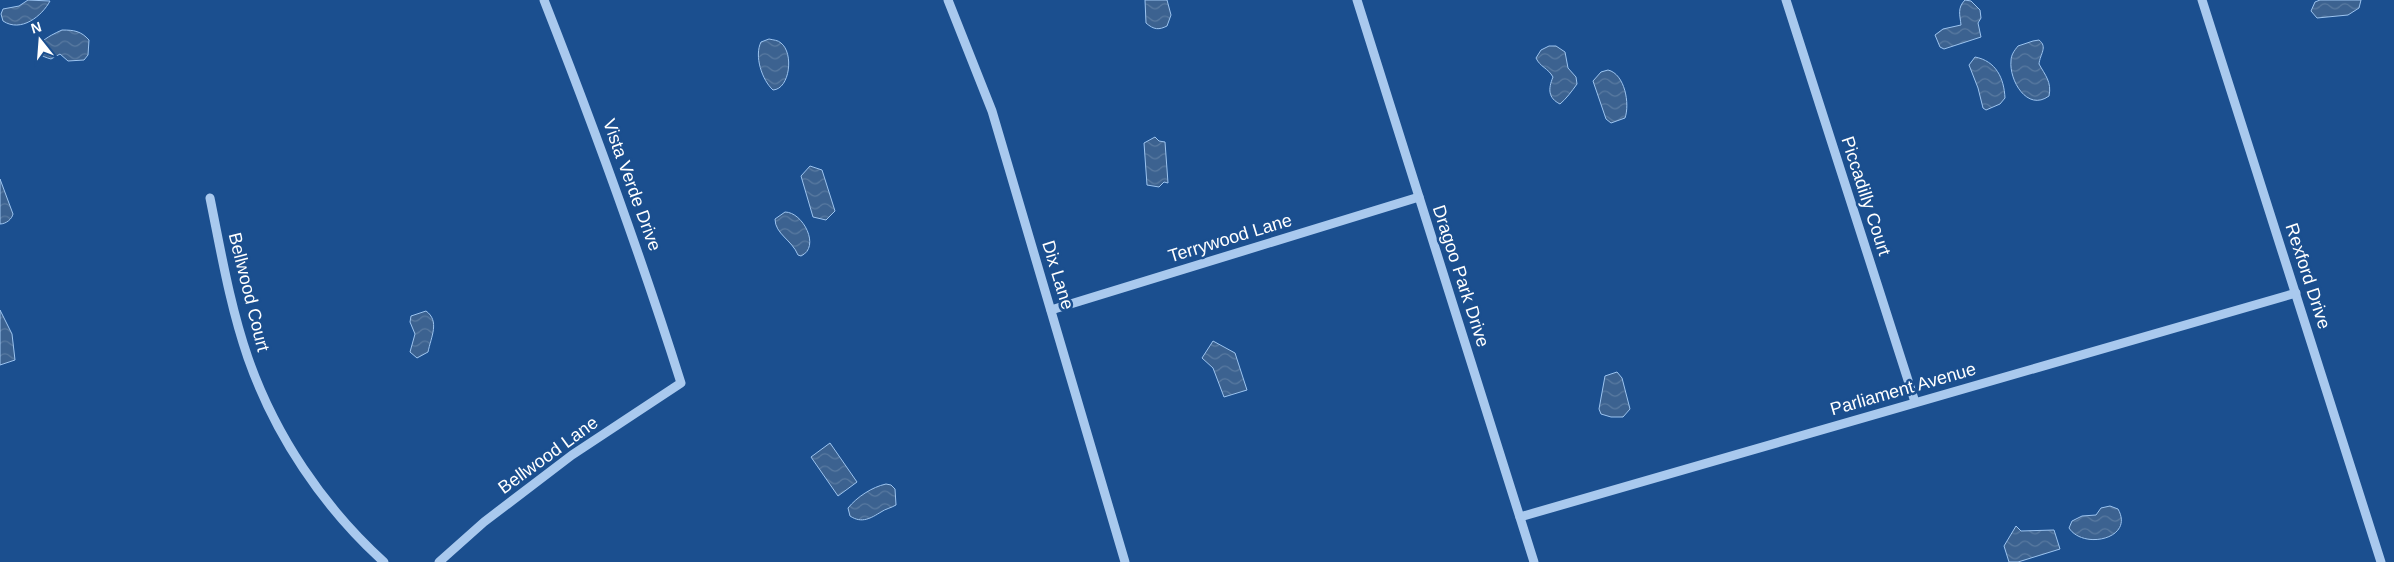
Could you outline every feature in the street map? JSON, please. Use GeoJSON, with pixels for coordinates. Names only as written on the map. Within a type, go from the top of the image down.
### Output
{"type":"FeatureCollection","features":[{"type":"Feature","properties":{"kind":"street","name":"Vista Verde Drive"},"geometry":{"type":"LineString","coordinates":[[544,0],[639,252],[681,383]]}},
{"type":"Feature","properties":{"kind":"street","name":"Dix Lane"},"geometry":{"type":"LineString","coordinates":[[948,0],[992,111],[1125,562]]}},
{"type":"Feature","properties":{"kind":"street","name":"Dragoo Park Drive"},"geometry":{"type":"LineString","coordinates":[[1357,0],[1534,562]]}},
{"type":"Feature","properties":{"kind":"street","name":"Piccadilly Court"},"geometry":{"type":"LineString","coordinates":[[1786,0],[1915,402]]}},
{"type":"Feature","properties":{"kind":"street","name":"Rexford Drive"},"geometry":{"type":"LineString","coordinates":[[2202,0],[2381,562]]}},
{"type":"Feature","properties":{"kind":"street","name":"Terrywood Lane"},"geometry":{"type":"LineString","coordinates":[[1051,310],[1419,197]]}},
{"type":"Feature","properties":{"kind":"street","name":"Bellwood Court"},"geometry":{"type":"LineString","coordinates":[[210,198],[230,297],[248,358],[269,408],[295,455],[326,501],[362,542],[384,562]]}},
{"type":"Feature","properties":{"kind":"street","name":"Parliament Avenue"},"geometry":{"type":"LineString","coordinates":[[1520,517],[2296,293]]}},
{"type":"Feature","properties":{"kind":"street","name":"Bellwood Lane"},"geometry":{"type":"LineString","coordinates":[[439,562],[484,522],[572,455],[681,383]]}},
{"type":"Feature","properties":{"kind":"water"},"geometry":{"type":"Polygon","coordinates":[[[28,0],[50,1],[42,12],[24,24],[10,24],[3,21],[1,14],[3,9],[19,6],[28,0]]]}},
{"type":"Feature","properties":{"kind":"water"},"geometry":{"type":"Polygon","coordinates":[[[1145,0],[1167,0],[1171,15],[1167,26],[1157,29],[1146,23],[1145,0]]]}},
{"type":"Feature","properties":{"kind":"water"},"geometry":{"type":"Polygon","coordinates":[[[1965,0],[1971,1],[1980,10],[1981,18],[1978,23],[1981,37],[1944,49],[1940,47],[1935,35],[1943,29],[1961,25],[1960,9],[1965,0]]]}},
{"type":"Feature","properties":{"kind":"water"},"geometry":{"type":"Polygon","coordinates":[[[2320,0],[2361,0],[2359,8],[2348,15],[2317,18],[2311,11],[2315,2],[2320,0]]]}},
{"type":"Feature","properties":{"kind":"water"},"geometry":{"type":"Polygon","coordinates":[[[62,30],[77,32],[89,40],[88,55],[84,60],[68,61],[60,54],[51,59],[42,56],[38,52],[40,44],[44,40],[62,30]]]}},
{"type":"Feature","properties":{"kind":"water"},"geometry":{"type":"Polygon","coordinates":[[[769,39],[781,43],[788,54],[789,62],[783,84],[773,90],[760,68],[758,54],[761,42],[769,39]]]}},
{"type":"Feature","properties":{"kind":"water"},"geometry":{"type":"Polygon","coordinates":[[[2039,40],[2043,45],[2039,64],[2050,87],[2049,96],[2041,100],[2034,100],[2021,92],[2016,85],[2011,69],[2014,51],[2018,46],[2039,40]]]}},
{"type":"Feature","properties":{"kind":"water"},"geometry":{"type":"Polygon","coordinates":[[[1549,46],[1556,46],[1565,52],[1568,68],[1576,77],[1577,84],[1560,104],[1553,99],[1550,93],[1553,77],[1536,58],[1541,50],[1549,46]]]}},
{"type":"Feature","properties":{"kind":"water"},"geometry":{"type":"Polygon","coordinates":[[[1975,57],[1993,66],[1998,71],[2003,84],[2005,98],[2000,104],[1986,110],[1983,108],[1969,65],[1975,57]]]}},
{"type":"Feature","properties":{"kind":"water"},"geometry":{"type":"Polygon","coordinates":[[[1608,70],[1619,77],[1625,90],[1627,105],[1625,118],[1611,123],[1606,119],[1593,81],[1601,72],[1608,70]]]}},
{"type":"Feature","properties":{"kind":"water"},"geometry":{"type":"Polygon","coordinates":[[[1155,137],[1159,141],[1165,142],[1168,183],[1164,182],[1159,187],[1147,185],[1144,143],[1155,137]]]}},
{"type":"Feature","properties":{"kind":"water"},"geometry":{"type":"Polygon","coordinates":[[[810,166],[822,170],[835,211],[826,220],[813,217],[801,176],[810,166]]]}},
{"type":"Feature","properties":{"kind":"water"},"geometry":{"type":"Polygon","coordinates":[[[0,179],[13,214],[8,221],[0,224],[0,179]]]}},
{"type":"Feature","properties":{"kind":"water"},"geometry":{"type":"Polygon","coordinates":[[[785,212],[798,218],[807,231],[809,245],[807,252],[801,256],[798,255],[776,224],[775,219],[785,212]]]}},
{"type":"Feature","properties":{"kind":"water"},"geometry":{"type":"Polygon","coordinates":[[[0,310],[12,334],[15,360],[0,365],[0,310]]]}},
{"type":"Feature","properties":{"kind":"water"},"geometry":{"type":"Polygon","coordinates":[[[426,311],[433,320],[433,330],[428,352],[417,358],[410,352],[415,334],[410,322],[411,316],[426,311]]]}},
{"type":"Feature","properties":{"kind":"water"},"geometry":{"type":"Polygon","coordinates":[[[1213,341],[1235,353],[1247,390],[1224,397],[1213,368],[1202,358],[1213,341]]]}},
{"type":"Feature","properties":{"kind":"water"},"geometry":{"type":"Polygon","coordinates":[[[1617,372],[1622,378],[1630,409],[1623,417],[1611,417],[1601,414],[1599,409],[1605,376],[1617,372]]]}},
{"type":"Feature","properties":{"kind":"water"},"geometry":{"type":"Polygon","coordinates":[[[830,443],[857,482],[838,496],[811,457],[830,443]]]}},
{"type":"Feature","properties":{"kind":"water"},"geometry":{"type":"Polygon","coordinates":[[[886,484],[891,485],[895,489],[896,505],[862,520],[850,516],[848,508],[856,500],[870,490],[886,484]]]}},
{"type":"Feature","properties":{"kind":"water"},"geometry":{"type":"Polygon","coordinates":[[[2110,506],[2118,509],[2121,519],[2119,528],[2114,534],[2095,540],[2085,539],[2076,535],[2069,528],[2072,521],[2082,516],[2096,515],[2101,508],[2110,506]]]}},
{"type":"Feature","properties":{"kind":"water"},"geometry":{"type":"Polygon","coordinates":[[[2016,526],[2021,531],[2054,530],[2060,549],[2018,562],[2009,562],[2004,546],[2016,526]]]}}]}
